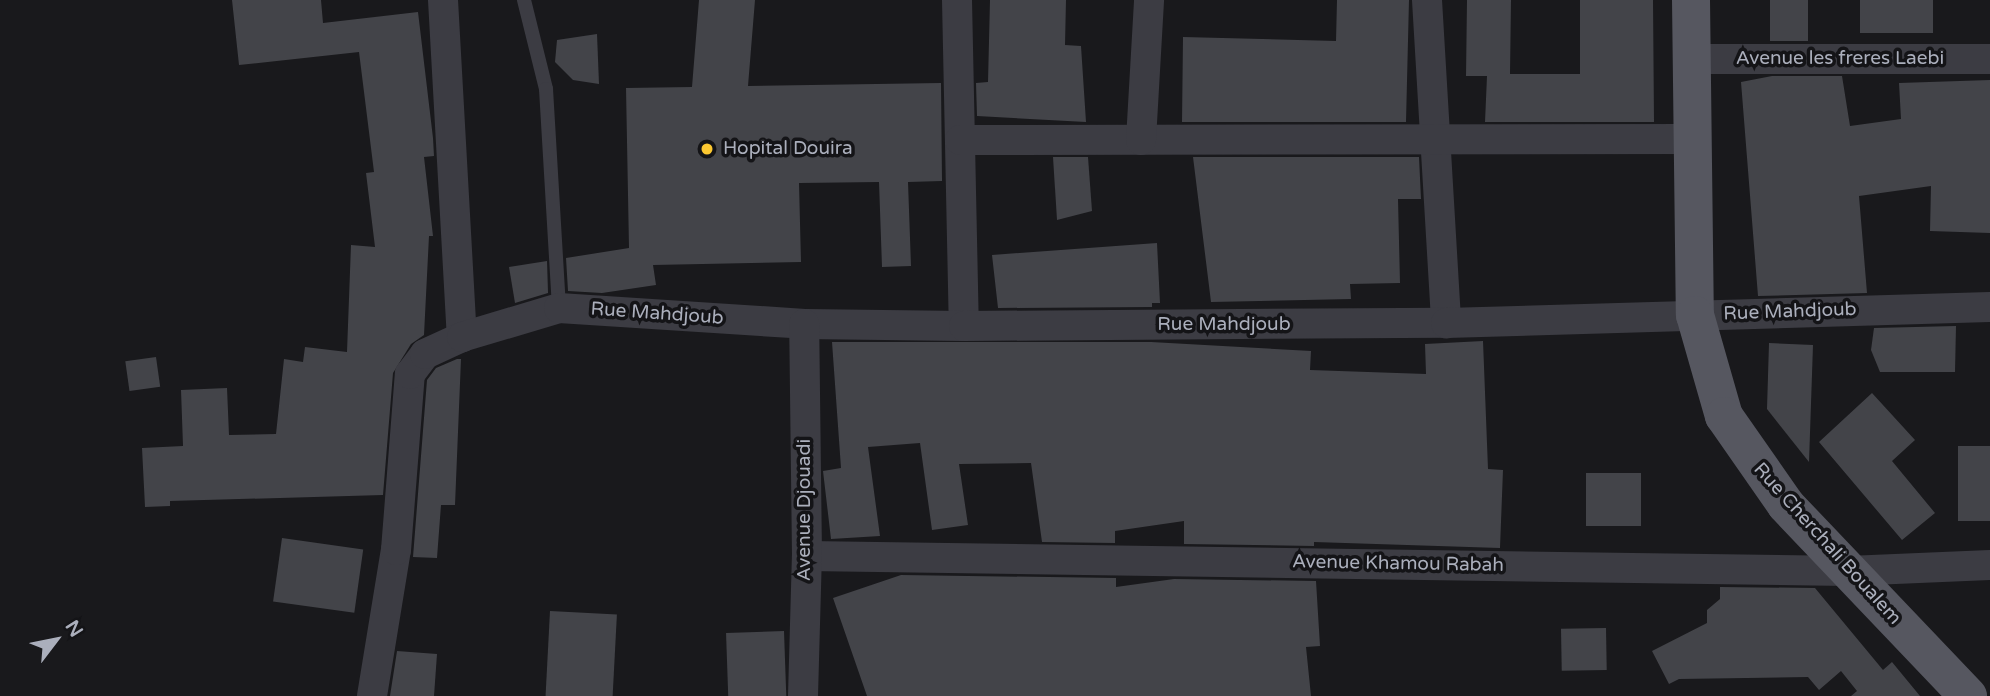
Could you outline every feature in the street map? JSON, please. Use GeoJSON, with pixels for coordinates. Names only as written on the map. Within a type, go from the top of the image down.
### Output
{"type":"FeatureCollection","features":[{"type":"Feature","properties":{"kind":"main road","name":"Rue Cherchali Boualem"},"geometry":{"type":"LineString","coordinates":[[1691,0],[1690,139],[1695,315],[1724,416],[1786,505],[1968,696]]}},
{"type":"Feature","properties":{"kind":"street"},"geometry":{"type":"LineString","coordinates":[[443,0],[462,337]]}},
{"type":"Feature","properties":{"kind":"street"},"geometry":{"type":"LineString","coordinates":[[957,0],[964,326]]}},
{"type":"Feature","properties":{"kind":"street"},"geometry":{"type":"LineString","coordinates":[[1141,140],[1149,0]]}},
{"type":"Feature","properties":{"kind":"street"},"geometry":{"type":"LineString","coordinates":[[1427,0],[1438,139],[1446,323]]}},
{"type":"Feature","properties":{"kind":"street","name":"Avenue les freres Laebi"},"geometry":{"type":"LineString","coordinates":[[1691,59],[1990,59]]}},
{"type":"Feature","properties":{"kind":"street"},"geometry":{"type":"LineString","coordinates":[[960,140],[1690,139]]}},
{"type":"Feature","properties":{"kind":"street","name":"Rue Mahdjoub"},"geometry":{"type":"LineString","coordinates":[[372,696],[396,550],[410,374],[425,354],[462,337],[559,308],[804,324],[964,326],[1446,323],[1990,307]]}},
{"type":"Feature","properties":{"kind":"street","name":"Avenue Djouadi"},"geometry":{"type":"LineString","coordinates":[[803,696],[807,556],[804,324]]}},
{"type":"Feature","properties":{"kind":"street","name":"Avenue Khamou Rabah"},"geometry":{"type":"LineString","coordinates":[[807,556],[1848,571],[1990,565]]}},
{"type":"Feature","properties":{"kind":"lane"},"geometry":{"type":"LineString","coordinates":[[524,0],[546,89],[559,308]]}},
{"type":"Feature","properties":{"kind":"building"},"geometry":{"type":"Polygon","coordinates":[[[232,0],[321,0],[323,23],[418,12],[433,138],[434,156],[424,157],[433,236],[429,236],[424,335],[411,344],[393,373],[383,495],[170,501],[170,506],[145,507],[142,448],[183,446],[181,390],[227,388],[229,435],[276,434],[284,359],[303,362],[305,347],[347,352],[351,245],[375,247],[366,173],[374,172],[359,52],[239,65],[232,0]]]}},
{"type":"Feature","properties":{"kind":"building"},"geometry":{"type":"Polygon","coordinates":[[[699,0],[755,0],[748,86],[941,83],[942,181],[908,182],[911,266],[882,267],[879,182],[799,183],[801,262],[653,265],[656,285],[602,293],[568,291],[566,258],[629,248],[626,88],[692,87],[699,0]]]}},
{"type":"Feature","properties":{"kind":"building"},"geometry":{"type":"Polygon","coordinates":[[[990,0],[1066,0],[1065,45],[1081,46],[1086,122],[977,116],[976,83],[988,82],[990,0]]]}},
{"type":"Feature","properties":{"kind":"building"},"geometry":{"type":"Polygon","coordinates":[[[1337,0],[1409,0],[1406,122],[1182,122],[1183,37],[1336,41],[1337,0]]]}},
{"type":"Feature","properties":{"kind":"building"},"geometry":{"type":"Polygon","coordinates":[[[1467,0],[1511,0],[1510,74],[1580,74],[1580,0],[1653,0],[1654,122],[1485,122],[1487,76],[1466,76],[1467,0]]]}},
{"type":"Feature","properties":{"kind":"building"},"geometry":{"type":"Polygon","coordinates":[[[1770,0],[1808,0],[1808,41],[1770,41],[1770,0]]]}},
{"type":"Feature","properties":{"kind":"building"},"geometry":{"type":"Polygon","coordinates":[[[1860,0],[1933,0],[1933,33],[1860,33],[1860,0]]]}},
{"type":"Feature","properties":{"kind":"building"},"geometry":{"type":"Polygon","coordinates":[[[597,34],[599,84],[573,80],[555,62],[557,40],[597,34]]]}},
{"type":"Feature","properties":{"kind":"building"},"geometry":{"type":"Polygon","coordinates":[[[1772,76],[1842,76],[1850,126],[1901,119],[1899,83],[1990,80],[1990,233],[1930,231],[1931,186],[1859,196],[1867,293],[1758,296],[1741,82],[1772,76]]]}},
{"type":"Feature","properties":{"kind":"building"},"geometry":{"type":"Polygon","coordinates":[[[1053,157],[1088,157],[1092,211],[1057,220],[1053,157]]]}},
{"type":"Feature","properties":{"kind":"building"},"geometry":{"type":"Polygon","coordinates":[[[1193,157],[1419,157],[1421,199],[1398,199],[1400,283],[1350,284],[1351,299],[1211,302],[1193,157]]]}},
{"type":"Feature","properties":{"kind":"building"},"geometry":{"type":"Polygon","coordinates":[[[1157,243],[1160,303],[1152,303],[1152,307],[998,308],[992,255],[1157,243]]]}},
{"type":"Feature","properties":{"kind":"building"},"geometry":{"type":"Polygon","coordinates":[[[547,261],[548,293],[515,303],[509,267],[547,261]]]}},
{"type":"Feature","properties":{"kind":"building"},"geometry":{"type":"Polygon","coordinates":[[[1956,326],[1955,372],[1880,372],[1871,350],[1874,328],[1956,326]]]}},
{"type":"Feature","properties":{"kind":"building"},"geometry":{"type":"Polygon","coordinates":[[[1483,341],[1488,469],[1503,470],[1500,548],[1314,542],[1314,546],[1184,544],[1184,521],[1115,531],[1115,543],[1042,542],[1031,463],[959,464],[968,525],[932,530],[920,443],[868,447],[880,536],[831,539],[823,471],[841,468],[832,342],[1151,342],[1311,351],[1310,370],[1426,374],[1425,344],[1483,341]]]}},
{"type":"Feature","properties":{"kind":"building"},"geometry":{"type":"Polygon","coordinates":[[[1769,343],[1813,345],[1809,462],[1767,409],[1769,343]]]}},
{"type":"Feature","properties":{"kind":"building"},"geometry":{"type":"Polygon","coordinates":[[[156,357],[160,387],[129,391],[125,361],[156,357]]]}},
{"type":"Feature","properties":{"kind":"building"},"geometry":{"type":"Polygon","coordinates":[[[461,359],[455,505],[441,505],[437,558],[413,557],[427,380],[436,368],[461,359]]]}},
{"type":"Feature","properties":{"kind":"building"},"geometry":{"type":"Polygon","coordinates":[[[1872,393],[1915,440],[1892,461],[1935,513],[1902,540],[1819,442],[1872,393]]]}},
{"type":"Feature","properties":{"kind":"building"},"geometry":{"type":"Polygon","coordinates":[[[1958,446],[1990,446],[1990,521],[1958,521],[1958,446]]]}},
{"type":"Feature","properties":{"kind":"building"},"geometry":{"type":"Polygon","coordinates":[[[1586,473],[1641,473],[1641,526],[1586,526],[1586,473]]]}},
{"type":"Feature","properties":{"kind":"building"},"geometry":{"type":"Polygon","coordinates":[[[282,538],[363,549],[354,613],[273,601],[282,538]]]}},
{"type":"Feature","properties":{"kind":"building"},"geometry":{"type":"Polygon","coordinates":[[[901,575],[1116,578],[1116,587],[1174,579],[1316,581],[1320,646],[1306,647],[1311,696],[867,696],[833,598],[901,575]]]}},
{"type":"Feature","properties":{"kind":"building"},"geometry":{"type":"Polygon","coordinates":[[[1720,587],[1815,588],[1883,670],[1892,662],[1920,696],[1851,696],[1857,691],[1841,671],[1819,690],[1808,677],[1679,679],[1669,684],[1652,651],[1707,623],[1707,610],[1720,599],[1720,587]]]}},
{"type":"Feature","properties":{"kind":"building"},"geometry":{"type":"Polygon","coordinates":[[[550,611],[617,615],[613,696],[546,696],[550,611]]]}},
{"type":"Feature","properties":{"kind":"building"},"geometry":{"type":"Polygon","coordinates":[[[1606,628],[1607,670],[1562,671],[1561,629],[1606,628]]]}},
{"type":"Feature","properties":{"kind":"building"},"geometry":{"type":"Polygon","coordinates":[[[784,631],[786,696],[728,696],[726,633],[784,631]]]}},
{"type":"Feature","properties":{"kind":"building"},"geometry":{"type":"Polygon","coordinates":[[[397,651],[437,654],[434,696],[390,696],[397,651]]]}},
{"type":"Feature","properties":{"kind":"place","name":"Hopital Douira"},"geometry":{"type":"Point","coordinates":[707,149]}}]}
